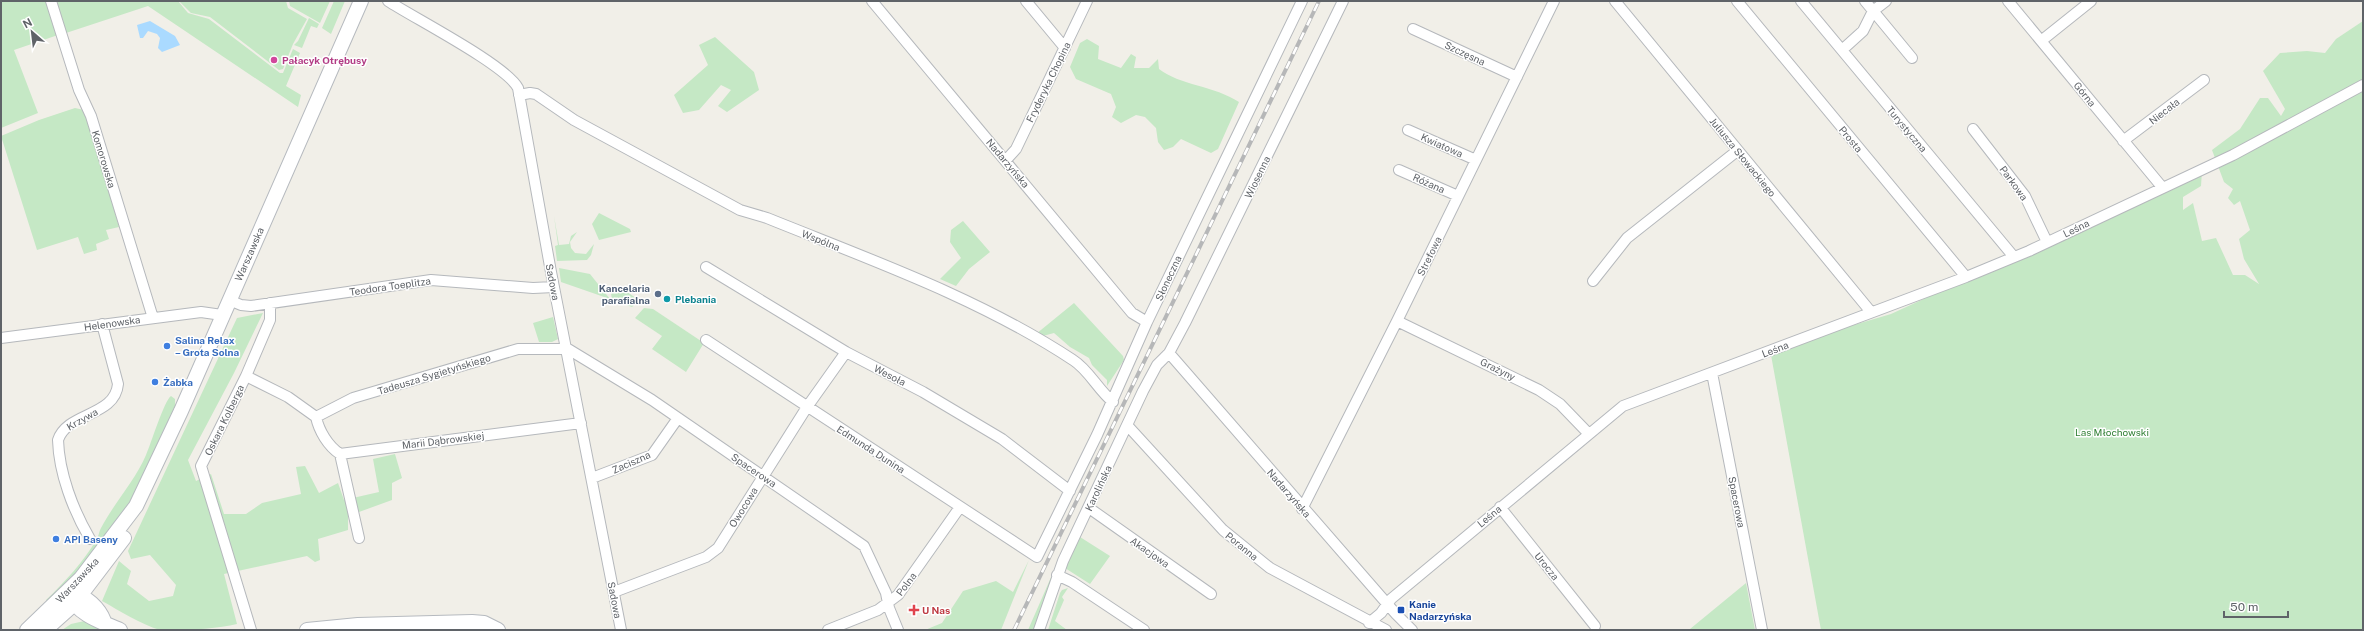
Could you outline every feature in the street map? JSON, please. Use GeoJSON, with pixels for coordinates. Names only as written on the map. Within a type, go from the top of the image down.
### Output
{"type":"FeatureCollection","features":[{"type":"Feature","properties":{"kind":"main road","name":"Warszawska"},"geometry":{"type":"LineString","coordinates":[[45,630],[74,597],[96,560],[136,506],[361,1]]}},
{"type":"Feature","properties":{"kind":"main road","name":"Warszawska"},"geometry":{"type":"LineString","coordinates":[[27,630],[74,597]]}},
{"type":"Feature","properties":{"kind":"main road"},"geometry":{"type":"LineString","coordinates":[[74,597],[101,614],[104,622],[120,630]]}},
{"type":"Feature","properties":{"kind":"main road"},"geometry":{"type":"LineString","coordinates":[[306,630],[358,625],[472,622],[484,623],[498,630]]}},
{"type":"Feature","properties":{"kind":"street","name":"Komorowska"},"geometry":{"type":"LineString","coordinates":[[51,1],[79,90],[91,116],[153,318]]}},
{"type":"Feature","properties":{"kind":"street","name":"Sadowa"},"geometry":{"type":"LineString","coordinates":[[388,1],[506,75],[517,86],[565,348],[621,630]]}},
{"type":"Feature","properties":{"kind":"street","name":"Nadarzyńska"},"geometry":{"type":"LineString","coordinates":[[872,1],[1132,313],[1147,322]]}},
{"type":"Feature","properties":{"kind":"street"},"geometry":{"type":"LineString","coordinates":[[1026,1],[1065,48]]}},
{"type":"Feature","properties":{"kind":"street","name":"Fryderyka Chopina"},"geometry":{"type":"LineString","coordinates":[[1006,160],[1016,149],[1087,1]]}},
{"type":"Feature","properties":{"kind":"street","name":"Wiosenna"},"geometry":{"type":"LineString","coordinates":[[1169,353],[1186,323],[1343,1]]}},
{"type":"Feature","properties":{"kind":"street","name":"Strefowa"},"geometry":{"type":"LineString","coordinates":[[1302,509],[1397,321],[1554,1]]}},
{"type":"Feature","properties":{"kind":"street","name":"Juliusza Słowackiego"},"geometry":{"type":"LineString","coordinates":[[1615,1],[1871,312]]}},
{"type":"Feature","properties":{"kind":"street","name":"Prosta"},"geometry":{"type":"LineString","coordinates":[[1737,1],[1966,277]]}},
{"type":"Feature","properties":{"kind":"street","name":"Turystyczna"},"geometry":{"type":"LineString","coordinates":[[1801,1],[2014,257]]}},
{"type":"Feature","properties":{"kind":"street"},"geometry":{"type":"LineString","coordinates":[[1865,1],[1912,58]]}},
{"type":"Feature","properties":{"kind":"street"},"geometry":{"type":"LineString","coordinates":[[1842,50],[1863,31],[1873,11],[1886,1]]}},
{"type":"Feature","properties":{"kind":"street","name":"Górna"},"geometry":{"type":"LineString","coordinates":[[2008,1],[2162,187]]}},
{"type":"Feature","properties":{"kind":"street"},"geometry":{"type":"LineString","coordinates":[[2041,40],[2091,1]]}},
{"type":"Feature","properties":{"kind":"street","name":"Słoneczna"},"geometry":{"type":"LineString","coordinates":[[1037,557],[1113,402],[1147,322],[1300,2]]}},
{"type":"Feature","properties":{"kind":"street","name":"Szczęsna"},"geometry":{"type":"LineString","coordinates":[[1413,29],[1517,76]]}},
{"type":"Feature","properties":{"kind":"street","name":"Niecała"},"geometry":{"type":"LineString","coordinates":[[2124,141],[2204,80]]}},
{"type":"Feature","properties":{"kind":"street","name":"Leśna"},"geometry":{"type":"LineString","coordinates":[[1369,623],[1381,613],[1386,604],[1588,433],[1623,406],[1966,277],[2014,257],[2233,155],[2363,85]]}},
{"type":"Feature","properties":{"kind":"street","name":"Wspólna"},"geometry":{"type":"LineString","coordinates":[[519,95],[530,92],[536,94],[586,127],[740,210],[767,218],[927,283],[1022,330],[1075,361],[1113,402]]}},
{"type":"Feature","properties":{"kind":"street","name":"Parkowa"},"geometry":{"type":"LineString","coordinates":[[1973,129],[2025,196],[2047,242]]}},
{"type":"Feature","properties":{"kind":"street","name":"Kwiatowa"},"geometry":{"type":"LineString","coordinates":[[1408,130],[1476,160]]}},
{"type":"Feature","properties":{"kind":"street"},"geometry":{"type":"LineString","coordinates":[[1593,281],[1627,238],[1737,151]]}},
{"type":"Feature","properties":{"kind":"street","name":"Różana"},"geometry":{"type":"LineString","coordinates":[[1399,170],[1458,196]]}},
{"type":"Feature","properties":{"kind":"street","name":"Wesoła"},"geometry":{"type":"LineString","coordinates":[[706,267],[846,352],[923,392],[1002,439],[1070,491]]}},
{"type":"Feature","properties":{"kind":"street","name":"Teodora Toeplitza"},"geometry":{"type":"LineString","coordinates":[[229,300],[248,306],[431,280],[533,288],[554,287]]}},
{"type":"Feature","properties":{"kind":"street","name":"Oskara Kolberga"},"geometry":{"type":"LineString","coordinates":[[251,630],[201,466],[246,376],[271,318],[270,303]]}},
{"type":"Feature","properties":{"kind":"street","name":"Helenowska"},"geometry":{"type":"LineString","coordinates":[[1,338],[205,311],[222,315]]}},
{"type":"Feature","properties":{"kind":"street","name":"Grażyny"},"geometry":{"type":"LineString","coordinates":[[1397,321],[1539,390],[1560,404],[1588,433]]}},
{"type":"Feature","properties":{"kind":"street","name":"Krzywa"},"geometry":{"type":"LineString","coordinates":[[90,539],[68,490],[59,456],[58,440],[67,426],[104,406],[111,401],[117,391],[118,384],[102,324]]}},
{"type":"Feature","properties":{"kind":"street","name":"Edmunda Dunina"},"geometry":{"type":"LineString","coordinates":[[706,340],[1037,557]]}},
{"type":"Feature","properties":{"kind":"street","name":"Spacerowa"},"geometry":{"type":"LineString","coordinates":[[565,348],[584,357],[678,418],[866,547],[889,603],[898,630]]}},
{"type":"Feature","properties":{"kind":"street","name":"Tadeusza Sygietyńskiego"},"geometry":{"type":"LineString","coordinates":[[317,422],[353,398],[518,349],[565,348]]}},
{"type":"Feature","properties":{"kind":"street","name":"Owocowa"},"geometry":{"type":"LineString","coordinates":[[614,592],[706,557],[718,548],[807,407],[846,352]]}},
{"type":"Feature","properties":{"kind":"street","name":"Nadarzyńska"},"geometry":{"type":"LineString","coordinates":[[1169,353],[1302,509],[1386,604],[1412,630]]}},
{"type":"Feature","properties":{"kind":"street","name":"Karolińska"},"geometry":{"type":"LineString","coordinates":[[1039,630],[1058,575],[1127,425],[1157,365],[1169,353]]}},
{"type":"Feature","properties":{"kind":"street","name":"Spacerowa"},"geometry":{"type":"LineString","coordinates":[[1712,373],[1762,630]]}},
{"type":"Feature","properties":{"kind":"street"},"geometry":{"type":"LineString","coordinates":[[246,376],[288,397],[317,422],[333,449],[340,454],[359,538]]}},
{"type":"Feature","properties":{"kind":"street","name":"Zaciszna"},"geometry":{"type":"LineString","coordinates":[[592,478],[652,455],[678,418]]}},
{"type":"Feature","properties":{"kind":"street","name":"Marii Dąbrowskiej"},"geometry":{"type":"LineString","coordinates":[[340,454],[581,423]]}},
{"type":"Feature","properties":{"kind":"street","name":"Poranna"},"geometry":{"type":"LineString","coordinates":[[1127,425],[1223,530],[1270,568],[1369,623],[1386,630]]}},
{"type":"Feature","properties":{"kind":"street","name":"Polna"},"geometry":{"type":"LineString","coordinates":[[828,630],[878,610],[889,603],[904,588],[960,507]]}},
{"type":"Feature","properties":{"kind":"street","name":"Urocza"},"geometry":{"type":"LineString","coordinates":[[1500,507],[1595,626]]}},
{"type":"Feature","properties":{"kind":"street","name":"Akacjowa"},"geometry":{"type":"LineString","coordinates":[[1089,508],[1211,594]]}},
{"type":"Feature","properties":{"kind":"street"},"geometry":{"type":"LineString","coordinates":[[1058,575],[1072,582],[1144,630]]}},
{"type":"Feature","properties":{"kind":"green space"},"geometry":{"type":"Polygon","coordinates":[[[1,1],[48,1],[58,35],[14,50],[38,113],[1,128],[1,1]]]}},
{"type":"Feature","properties":{"kind":"green space"},"geometry":{"type":"Polygon","coordinates":[[[56,1],[178,1],[188,13],[209,19],[280,73],[283,73],[293,49],[300,53],[286,86],[301,95],[298,107],[148,6],[66,33],[56,1]]]}},
{"type":"Feature","properties":{"kind":"green space"},"geometry":{"type":"Polygon","coordinates":[[[179,1],[286,1],[288,8],[307,19],[293,44],[283,69],[279,70],[210,17],[191,13],[179,1]]]}},
{"type":"Feature","properties":{"kind":"green space"},"geometry":{"type":"Polygon","coordinates":[[[289,1],[330,1],[320,23],[290,6],[289,1]]]}},
{"type":"Feature","properties":{"kind":"green space"},"geometry":{"type":"Polygon","coordinates":[[[334,1],[345,1],[331,34],[322,28],[334,1]]]}},
{"type":"Feature","properties":{"kind":"green space"},"geometry":{"type":"Polygon","coordinates":[[[309,18],[319,24],[317,28],[311,26],[302,48],[294,45],[298,41],[309,18]]]}},
{"type":"Feature","properties":{"kind":"green space","name":"Las Młochowski"},"geometry":{"type":"Polygon","coordinates":[[[2363,21],[2363,630],[1821,630],[1771,355],[1820,335],[1891,314],[2202,171],[2201,186],[2183,197],[2183,210],[2193,203],[2202,241],[2216,238],[2233,275],[2245,275],[2259,284],[2244,259],[2239,239],[2250,230],[2240,201],[2234,205],[2228,198],[2233,189],[2224,182],[2212,150],[2240,129],[2260,98],[2268,98],[2281,116],[2285,109],[2263,71],[2280,53],[2307,51],[2325,53],[2336,39],[2363,21]]]}},
{"type":"Feature","properties":{"kind":"green space"},"geometry":{"type":"Polygon","coordinates":[[[715,37],[754,72],[759,90],[727,112],[718,106],[731,90],[721,85],[699,110],[683,113],[674,95],[708,65],[699,45],[715,37]]]}},
{"type":"Feature","properties":{"kind":"green space"},"geometry":{"type":"Polygon","coordinates":[[[1087,39],[1099,46],[1098,59],[1121,68],[1131,54],[1136,57],[1134,68],[1149,68],[1158,59],[1159,69],[1167,74],[1177,79],[1219,92],[1239,102],[1218,149],[1211,153],[1181,139],[1173,147],[1164,150],[1158,142],[1156,128],[1145,117],[1136,115],[1121,123],[1112,117],[1116,107],[1111,94],[1076,79],[1070,67],[1080,43],[1087,39]]]}},
{"type":"Feature","properties":{"kind":"green space"},"geometry":{"type":"Polygon","coordinates":[[[75,108],[84,110],[87,114],[119,227],[106,230],[109,239],[96,244],[97,250],[84,254],[78,237],[37,250],[1,136],[39,120],[75,108]]]}},
{"type":"Feature","properties":{"kind":"green space"},"geometry":{"type":"Polygon","coordinates":[[[599,213],[630,229],[631,232],[599,240],[592,224],[599,213]]]}},
{"type":"Feature","properties":{"kind":"green space"},"geometry":{"type":"Polygon","coordinates":[[[554,216],[559,245],[569,244],[571,236],[577,232],[570,242],[571,248],[575,253],[586,254],[594,244],[591,255],[587,260],[557,261],[555,246],[558,245],[554,216]]]}},
{"type":"Feature","properties":{"kind":"green space"},"geometry":{"type":"Polygon","coordinates":[[[963,221],[990,252],[969,269],[956,286],[940,279],[961,258],[950,242],[951,230],[963,221]]]}},
{"type":"Feature","properties":{"kind":"green space"},"geometry":{"type":"Polygon","coordinates":[[[559,268],[590,274],[610,299],[561,282],[559,268]]]}},
{"type":"Feature","properties":{"kind":"green space"},"geometry":{"type":"Polygon","coordinates":[[[610,286],[618,291],[624,290],[639,300],[632,307],[612,300],[610,286]]]}},
{"type":"Feature","properties":{"kind":"green space"},"geometry":{"type":"Polygon","coordinates":[[[1074,303],[1123,356],[1124,360],[1107,386],[1107,380],[1092,365],[1089,358],[1070,347],[1054,333],[1039,337],[1036,334],[1074,303]]]}},
{"type":"Feature","properties":{"kind":"green space"},"geometry":{"type":"Polygon","coordinates":[[[644,308],[653,309],[704,343],[686,372],[652,349],[662,336],[635,318],[644,308]]]}},
{"type":"Feature","properties":{"kind":"green space"},"geometry":{"type":"Polygon","coordinates":[[[263,313],[234,373],[188,460],[196,481],[211,474],[224,514],[246,514],[262,503],[301,494],[296,467],[305,466],[319,493],[338,483],[344,500],[379,492],[373,459],[395,454],[402,478],[392,483],[392,500],[348,516],[348,530],[318,539],[320,560],[315,562],[307,556],[224,574],[237,624],[198,629],[160,630],[138,621],[102,601],[119,561],[131,571],[127,584],[149,601],[173,596],[176,585],[150,555],[131,559],[128,551],[237,318],[263,313]]]}},
{"type":"Feature","properties":{"kind":"green space"},"geometry":{"type":"Polygon","coordinates":[[[553,317],[558,339],[552,342],[539,342],[533,323],[553,317]]]}},
{"type":"Feature","properties":{"kind":"green space"},"geometry":{"type":"Polygon","coordinates":[[[171,396],[175,399],[175,410],[145,474],[128,504],[102,543],[50,605],[46,600],[67,579],[86,556],[97,539],[100,529],[106,519],[136,474],[146,455],[165,406],[171,396]]]}},
{"type":"Feature","properties":{"kind":"green space"},"geometry":{"type":"Polygon","coordinates":[[[1080,537],[1110,556],[1090,584],[1065,568],[1080,537]]]}},
{"type":"Feature","properties":{"kind":"green space"},"geometry":{"type":"Polygon","coordinates":[[[1059,559],[1034,630],[1028,630],[1059,559]]]}},
{"type":"Feature","properties":{"kind":"green space"},"geometry":{"type":"Polygon","coordinates":[[[1029,560],[1001,630],[925,630],[942,623],[963,591],[996,581],[1013,592],[1029,560]]]}},
{"type":"Feature","properties":{"kind":"green space"},"geometry":{"type":"Polygon","coordinates":[[[1746,583],[1755,630],[1690,629],[1746,583]]]}},
{"type":"Feature","properties":{"kind":"green space"},"geometry":{"type":"Polygon","coordinates":[[[1068,588],[1062,597],[1064,600],[1055,621],[1067,630],[1048,630],[1060,593],[1062,590],[1068,588]]]}},
{"type":"Feature","properties":{"kind":"green space"},"geometry":{"type":"Polygon","coordinates":[[[89,620],[105,630],[62,630],[71,624],[89,620]]]}},
{"type":"Feature","properties":{"kind":"water"},"geometry":{"type":"Polygon","coordinates":[[[150,21],[175,36],[180,45],[162,52],[158,48],[160,38],[157,34],[148,31],[143,38],[140,38],[137,25],[150,21]]]}},
{"type":"Feature","properties":{"kind":"railway"},"geometry":{"type":"LineString","coordinates":[[1014,630],[1319,1]]}},
{"type":"Feature","properties":{"kind":"place","name":"Pałacyk Otrębusy"},"geometry":{"type":"Point","coordinates":[274,60]}},
{"type":"Feature","properties":{"kind":"place","name":"Kancelaria parafialna"},"geometry":{"type":"Point","coordinates":[658,294]}},
{"type":"Feature","properties":{"kind":"place","name":"Plebania"},"geometry":{"type":"Point","coordinates":[667,299]}},
{"type":"Feature","properties":{"kind":"place","name":"Salina Relax – Grota Solna"},"geometry":{"type":"Point","coordinates":[167,346]}},
{"type":"Feature","properties":{"kind":"place","name":"Żabka"},"geometry":{"type":"Point","coordinates":[155,382]}},
{"type":"Feature","properties":{"kind":"place","name":"API Baseny"},"geometry":{"type":"Point","coordinates":[56,539]}},
{"type":"Feature","properties":{"kind":"place","name":"U Nas"},"geometry":{"type":"Point","coordinates":[914,610]}},
{"type":"Feature","properties":{"kind":"place","name":"Kanie Nadarzyńska"},"geometry":{"type":"Point","coordinates":[1401,610]}}]}
